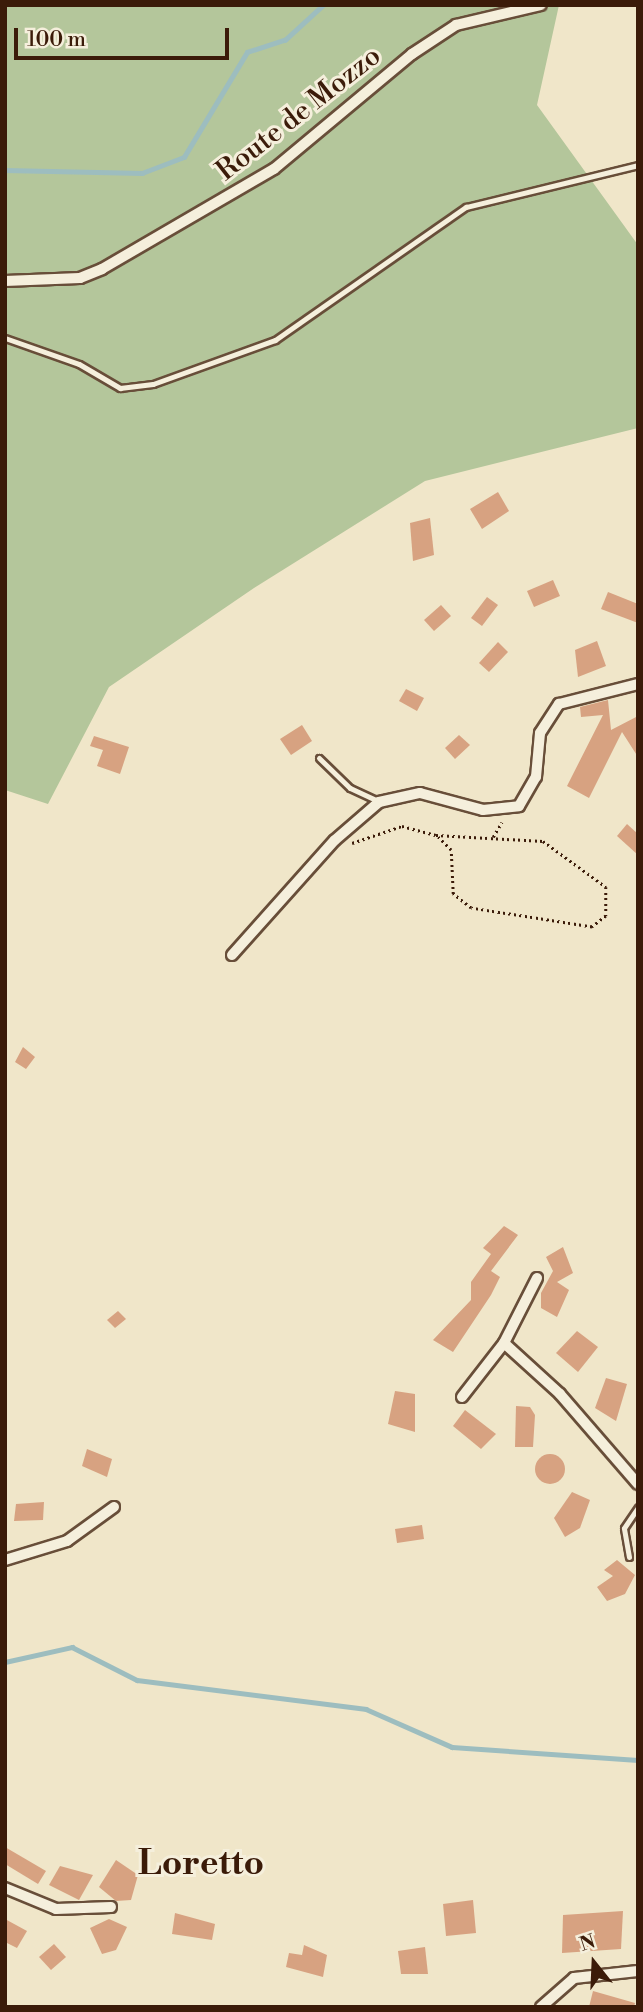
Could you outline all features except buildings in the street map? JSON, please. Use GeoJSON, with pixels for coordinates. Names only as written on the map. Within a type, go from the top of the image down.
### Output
{"type":"FeatureCollection","features":[{"type":"Feature","properties":{"kind":"street","name":"Route de Mozzo"},"geometry":{"type":"LineString","coordinates":[[5,281],[80,278],[102,269],[274,169],[412,54],[456,25],[541,5]]}},
{"type":"Feature","properties":{"kind":"street"},"geometry":{"type":"LineString","coordinates":[[232,956],[335,839],[379,802],[420,793],[508,810],[532,793],[540,733],[559,704],[638,684]]}},
{"type":"Feature","properties":{"kind":"street"},"geometry":{"type":"LineString","coordinates":[[462,1396],[504,1343],[537,1279]]}},
{"type":"Feature","properties":{"kind":"street"},"geometry":{"type":"LineString","coordinates":[[504,1343],[560,1394],[638,1483]]}},
{"type":"Feature","properties":{"kind":"street"},"geometry":{"type":"LineString","coordinates":[[5,1560],[67,1541],[114,1507]]}},
{"type":"Feature","properties":{"kind":"street"},"geometry":{"type":"LineString","coordinates":[[5,1888],[56,1909],[111,1907]]}},
{"type":"Feature","properties":{"kind":"street"},"geometry":{"type":"LineString","coordinates":[[541,2007],[574,1978],[638,1971]]}},
{"type":"Feature","properties":{"kind":"lane"},"geometry":{"type":"LineString","coordinates":[[5,338],[79,364],[120,388],[176,378],[275,340],[466,207],[638,165]]}},
{"type":"Feature","properties":{"kind":"lane"},"geometry":{"type":"LineString","coordinates":[[319,758],[350,788],[379,802]]}},
{"type":"Feature","properties":{"kind":"lane"},"geometry":{"type":"LineString","coordinates":[[629,1557],[624,1528],[638,1507]]}},
{"type":"Feature","properties":{"kind":"path"},"geometry":{"type":"LineString","coordinates":[[492,838],[508,810]]}},
{"type":"Feature","properties":{"kind":"path"},"geometry":{"type":"LineString","coordinates":[[335,839],[345,848],[402,826],[436,835],[492,838],[559,847],[606,887],[606,916],[592,927],[471,908],[453,894],[451,850],[436,835]]}},
{"type":"Feature","properties":{"kind":"green space"},"geometry":{"type":"Polygon","coordinates":[[[5,5],[559,5],[537,105],[638,245],[638,428],[425,481],[254,588],[109,687],[48,804],[5,790],[5,5]]]}},
{"type":"Feature","properties":{"kind":"waterway"},"geometry":{"type":"LineString","coordinates":[[5,170],[142,173],[184,157],[247,52],[285,40],[323,5]]}},
{"type":"Feature","properties":{"kind":"waterway"},"geometry":{"type":"LineString","coordinates":[[5,1662],[72,1647],[137,1680],[366,1709],[452,1747],[638,1760]]}},
{"type":"Feature","properties":{"kind":"district","name":"Loretto"},"geometry":{"type":"Point","coordinates":[201,1864]}}]}
